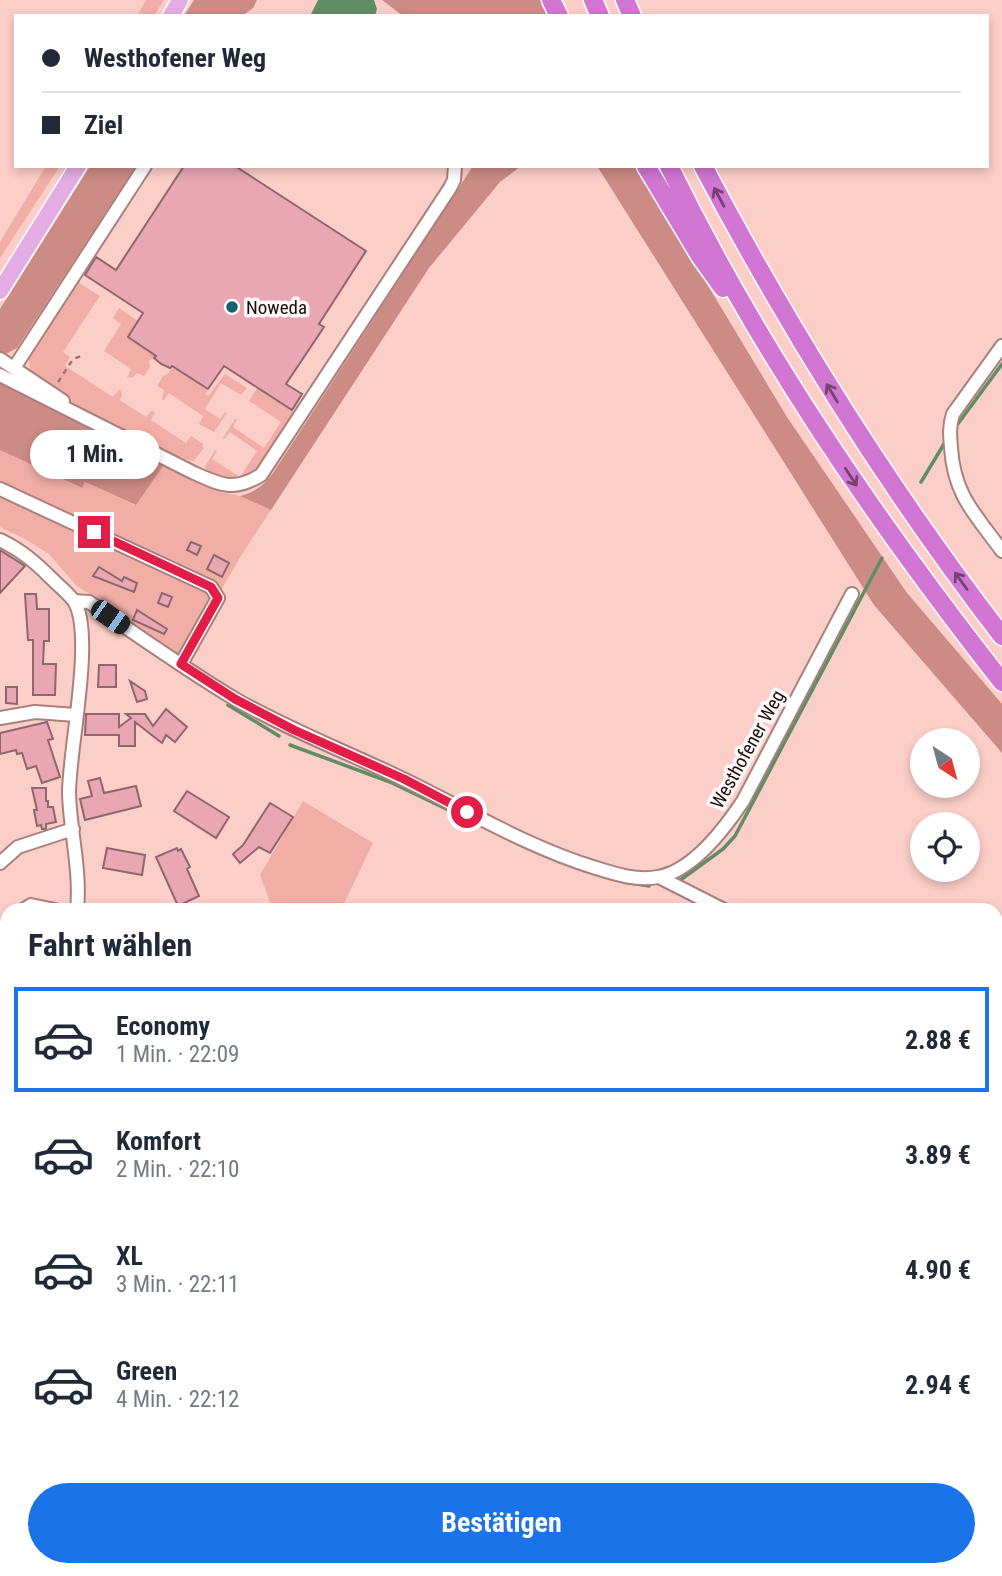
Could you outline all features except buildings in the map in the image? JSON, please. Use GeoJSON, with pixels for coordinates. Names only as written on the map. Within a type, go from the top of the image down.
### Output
{"type":"FeatureCollection","features":[{"type":"Feature","properties":{"kind":"highway"},"geometry":{"type":"LineString","coordinates":[[647,168],[700,256],[788,379]]}},
{"type":"Feature","properties":{"kind":"highway"},"geometry":{"type":"LineString","coordinates":[[670,168],[721,265],[788,379],[870,506],[1002,682]]}},
{"type":"Feature","properties":{"kind":"highway"},"geometry":{"type":"LineString","coordinates":[[704,168],[772,294],[845,414],[930,539],[1002,636]]}},
{"type":"Feature","properties":{"kind":"main road"},"geometry":{"type":"LineString","coordinates":[[0,291],[77,168]]}},
{"type":"Feature","properties":{"kind":"street"},"geometry":{"type":"LineString","coordinates":[[14,368],[144,168]]}},
{"type":"Feature","properties":{"kind":"street"},"geometry":{"type":"LineString","coordinates":[[0,375],[159,456],[226,486],[248,483],[261,475],[450,188],[455,168]]}},
{"type":"Feature","properties":{"kind":"street"},"geometry":{"type":"LineString","coordinates":[[1002,346],[953,414],[949,427],[956,484],[1002,551]]}},
{"type":"Feature","properties":{"kind":"street"},"geometry":{"type":"LineString","coordinates":[[0,359],[83,415]]}},
{"type":"Feature","properties":{"kind":"street"},"geometry":{"type":"LineString","coordinates":[[0,489],[211,587],[218,598],[181,664]]}},
{"type":"Feature","properties":{"kind":"street"},"geometry":{"type":"LineString","coordinates":[[0,540],[33,559],[74,601],[79,617],[82,647],[69,792],[79,889],[78,903]]}},
{"type":"Feature","properties":{"kind":"street","name":"Westhofener Weg"},"geometry":{"type":"LineString","coordinates":[[659,877],[671,874],[722,832],[743,800],[852,594]]}},
{"type":"Feature","properties":{"kind":"street"},"geometry":{"type":"LineString","coordinates":[[74,601],[89,602],[235,699],[294,730],[404,779],[509,834],[568,859],[619,875],[659,877],[710,903]]}},
{"type":"Feature","properties":{"kind":"street"},"geometry":{"type":"LineString","coordinates":[[0,718],[35,712],[76,715]]}},
{"type":"Feature","properties":{"kind":"street"},"geometry":{"type":"LineString","coordinates":[[0,863],[18,847],[73,829]]}},
{"type":"Feature","properties":{"kind":"path"},"geometry":{"type":"LineString","coordinates":[[51,392],[73,359],[81,356]]}},
{"type":"Feature","properties":{"kind":"shaded area"},"geometry":{"type":"Polygon","coordinates":[[[146,0],[164,0],[155,14],[138,14],[146,0]]]}},
{"type":"Feature","properties":{"kind":"shaded area"},"geometry":{"type":"Polygon","coordinates":[[[194,0],[257,0],[253,8],[245,14],[185,14],[194,0]]]}},
{"type":"Feature","properties":{"kind":"shaded area"},"geometry":{"type":"Polygon","coordinates":[[[318,0],[374,0],[377,9],[376,14],[311,14],[318,0]]]}},
{"type":"Feature","properties":{"kind":"shaded area"},"geometry":{"type":"Polygon","coordinates":[[[382,0],[544,0],[551,14],[400,14],[382,0]]]}},
{"type":"Feature","properties":{"kind":"shaded area"},"geometry":{"type":"Polygon","coordinates":[[[45,168],[59,168],[0,258],[0,242],[45,168]]]}},
{"type":"Feature","properties":{"kind":"shaded area"},"geometry":{"type":"Polygon","coordinates":[[[89,168],[135,168],[17,348],[6,354],[0,354],[0,309],[89,168]]]}},
{"type":"Feature","properties":{"kind":"shaded area"},"geometry":{"type":"Polygon","coordinates":[[[472,168],[518,168],[500,182],[429,268],[271,510],[240,496],[258,488],[273,473],[472,168]]]}},
{"type":"Feature","properties":{"kind":"shaded area"},"geometry":{"type":"Polygon","coordinates":[[[598,168],[637,168],[787,417],[907,593],[1002,704],[1002,753],[874,605],[598,168]]]}},
{"type":"Feature","properties":{"kind":"shaded area"},"geometry":{"type":"Polygon","coordinates":[[[76,281],[100,296],[63,352],[70,357],[65,366],[113,397],[120,389],[120,400],[146,417],[151,411],[155,412],[151,420],[186,443],[191,436],[203,444],[203,449],[194,461],[111,424],[62,395],[32,373],[29,355],[76,281]]]}},
{"type":"Feature","properties":{"kind":"shaded area"},"geometry":{"type":"Polygon","coordinates":[[[119,308],[138,321],[128,337],[156,356],[149,361],[150,367],[144,376],[137,373],[127,378],[131,369],[104,351],[121,324],[113,318],[119,308]]]}},
{"type":"Feature","properties":{"kind":"shaded area"},"geometry":{"type":"Polygon","coordinates":[[[172,366],[208,389],[208,396],[225,374],[247,388],[241,395],[221,383],[205,409],[220,419],[227,413],[214,432],[199,424],[203,416],[169,393],[163,401],[164,390],[157,386],[172,366]]]}},
{"type":"Feature","properties":{"kind":"shaded area"},"geometry":{"type":"Polygon","coordinates":[[[0,383],[45,406],[47,404],[163,466],[136,505],[85,482],[82,488],[0,450],[0,383]]]}},
{"type":"Feature","properties":{"kind":"shaded area"},"geometry":{"type":"Polygon","coordinates":[[[257,388],[294,413],[275,446],[259,467],[239,479],[224,478],[207,471],[205,467],[215,450],[217,451],[212,459],[240,477],[257,451],[230,432],[223,438],[235,419],[233,427],[264,448],[281,422],[249,401],[257,388]]]}},
{"type":"Feature","properties":{"kind":"shaded area"},"geometry":{"type":"Polygon","coordinates":[[[0,450],[81,488],[85,482],[135,505],[163,466],[271,510],[185,652],[179,655],[76,585],[49,554],[0,527],[0,450]]]}},
{"type":"Feature","properties":{"kind":"shaded area"},"geometry":{"type":"Polygon","coordinates":[[[303,801],[373,843],[344,903],[270,903],[260,875],[303,801]]]}},
{"type":"Feature","properties":{"kind":"waterway"},"geometry":{"type":"LineString","coordinates":[[957,425],[1002,364]]}},
{"type":"Feature","properties":{"kind":"waterway"},"geometry":{"type":"LineString","coordinates":[[921,482],[944,444]]}},
{"type":"Feature","properties":{"kind":"waterway"},"geometry":{"type":"LineString","coordinates":[[679,881],[723,849],[735,836],[882,558]]}},
{"type":"Feature","properties":{"kind":"waterway"},"geometry":{"type":"LineString","coordinates":[[228,705],[279,736]]}},
{"type":"Feature","properties":{"kind":"waterway"},"geometry":{"type":"LineString","coordinates":[[290,745],[390,782],[513,841]]}},
{"type":"Feature","properties":{"kind":"waterway"},"geometry":{"type":"LineString","coordinates":[[625,882],[649,886]]}},
{"type":"Feature","properties":{"kind":"place","name":"Noweda"},"geometry":{"type":"Point","coordinates":[232,307]}},
{"type":"Feature","properties":{"kind":"route"},"geometry":{"type":"LineString","coordinates":[[94,532],[211,587],[218,598],[181,664],[235,699],[294,730],[404,779],[467,812]]}}]}
